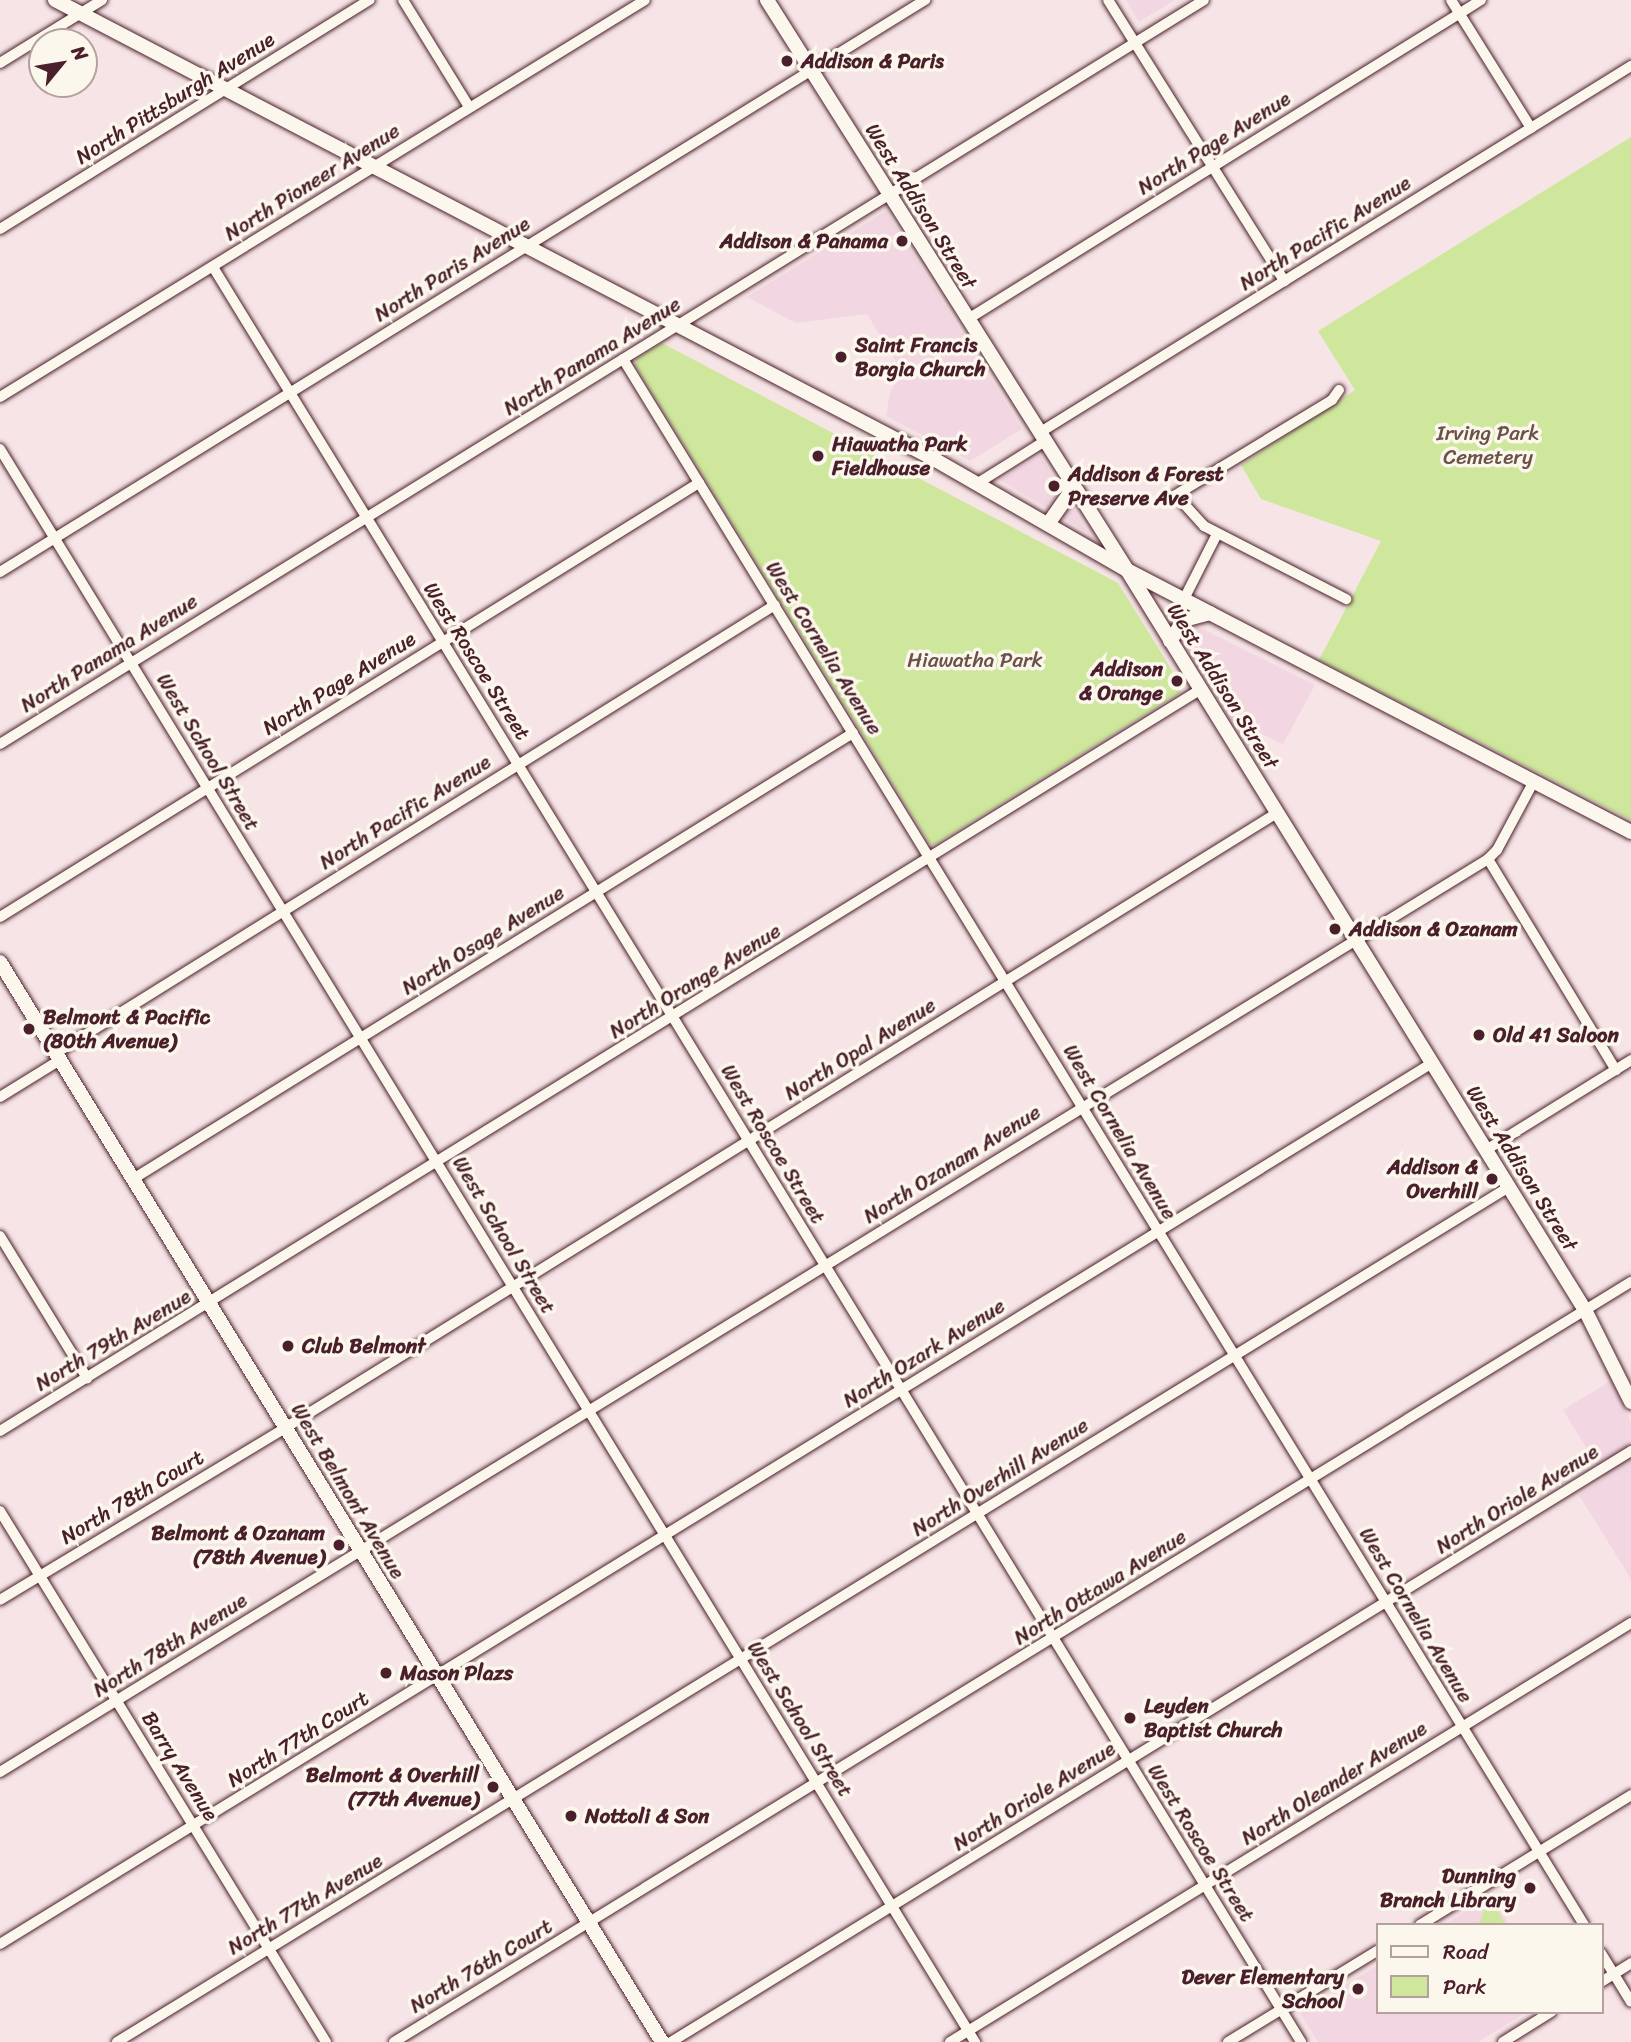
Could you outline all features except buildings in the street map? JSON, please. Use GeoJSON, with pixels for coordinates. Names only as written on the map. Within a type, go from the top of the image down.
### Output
{"type":"FeatureCollection","features":[{"type":"Feature","properties":{"kind":"main road"},"geometry":{"type":"LineString","coordinates":[[55,0],[78,15],[978,483],[1127,570],[1631,832]]}},
{"type":"Feature","properties":{"kind":"main road","name":"West Addison Street"},"geometry":{"type":"LineString","coordinates":[[767,0],[1127,570],[1586,1310],[1631,1402]]}},
{"type":"Feature","properties":{"kind":"main road"},"geometry":{"type":"LineString","coordinates":[[1048,523],[1069,494],[1068,478]]}},
{"type":"Feature","properties":{"kind":"main road"},"geometry":{"type":"LineString","coordinates":[[1170,641],[1184,621],[1210,613]]}},
{"type":"Feature","properties":{"kind":"main road","name":"West Belmont Avenue"},"geometry":{"type":"LineString","coordinates":[[0,962],[662,2042]]}},
{"type":"Feature","properties":{"kind":"street"},"geometry":{"type":"LineString","coordinates":[[0,63],[102,0]]}},
{"type":"Feature","properties":{"kind":"street","name":"North Pittsburgh Avenue"},"geometry":{"type":"LineString","coordinates":[[0,229],[370,0]]}},
{"type":"Feature","properties":{"kind":"street"},"geometry":{"type":"LineString","coordinates":[[403,0],[469,107]]}},
{"type":"Feature","properties":{"kind":"street","name":"North Pioneer Avenue"},"geometry":{"type":"LineString","coordinates":[[0,397],[645,0]]}},
{"type":"Feature","properties":{"kind":"street","name":"North Paris Avenue"},"geometry":{"type":"LineString","coordinates":[[0,572],[925,0]]}},
{"type":"Feature","properties":{"kind":"street"},"geometry":{"type":"LineString","coordinates":[[1108,0],[1284,281]]}},
{"type":"Feature","properties":{"kind":"street","name":"North Panama Avenue"},"geometry":{"type":"LineString","coordinates":[[0,744],[1204,0]]}},
{"type":"Feature","properties":{"kind":"street"},"geometry":{"type":"LineString","coordinates":[[1451,0],[1531,128]]}},
{"type":"Feature","properties":{"kind":"street","name":"North Page Avenue"},"geometry":{"type":"LineString","coordinates":[[968,318],[1481,0]]}},
{"type":"Feature","properties":{"kind":"street","name":"North Pacific Avenue"},"geometry":{"type":"LineString","coordinates":[[978,483],[1042,437],[1284,281],[1631,66]]}},
{"type":"Feature","properties":{"kind":"street","name":"West Roscoe Street"},"geometry":{"type":"LineString","coordinates":[[213,267],[1301,2042]]}},
{"type":"Feature","properties":{"kind":"street","name":"West Cornelia Avenue"},"geometry":{"type":"LineString","coordinates":[[624,359],[1583,1923]]}},
{"type":"Feature","properties":{"kind":"street"},"geometry":{"type":"LineString","coordinates":[[1339,390],[1332,400],[1176,495],[1204,526],[1217,534],[1346,599]]}},
{"type":"Feature","properties":{"kind":"street","name":"West School Street"},"geometry":{"type":"LineString","coordinates":[[0,449],[975,2042]]}},
{"type":"Feature","properties":{"kind":"street","name":"North Page Avenue"},"geometry":{"type":"LineString","coordinates":[[0,917],[699,482]]}},
{"type":"Feature","properties":{"kind":"street"},"geometry":{"type":"LineString","coordinates":[[1184,599],[1217,534]]}},
{"type":"Feature","properties":{"kind":"street","name":"North Pacific Avenue"},"geometry":{"type":"LineString","coordinates":[[0,1097],[283,911],[775,605]]}},
{"type":"Feature","properties":{"kind":"street","name":"North Orange Avenue"},"geometry":{"type":"LineString","coordinates":[[209,1304],[1200,690]]}},
{"type":"Feature","properties":{"kind":"street","name":"North Osage Avenue"},"geometry":{"type":"LineString","coordinates":[[133,1180],[853,733]]}},
{"type":"Feature","properties":{"kind":"street","name":"North Ozanam Avenue"},"geometry":{"type":"LineString","coordinates":[[360,1551],[1354,938],[1488,859],[1497,850],[1534,782]]}},
{"type":"Feature","properties":{"kind":"street","name":"North Opal Avenue"},"geometry":{"type":"LineString","coordinates":[[285,1428],[1277,813]]}},
{"type":"Feature","properties":{"kind":"street"},"geometry":{"type":"LineString","coordinates":[[1488,859],[1616,1070]]}},
{"type":"Feature","properties":{"kind":"street"},"geometry":{"type":"LineString","coordinates":[[1486,1150],[1631,1060]]}},
{"type":"Feature","properties":{"kind":"street","name":"North Ozark Avenue"},"geometry":{"type":"LineString","coordinates":[[436,1675],[1432,1063]]}},
{"type":"Feature","properties":{"kind":"street","name":"North Overhill Avenue"},"geometry":{"type":"LineString","coordinates":[[513,1800],[1509,1187]]}},
{"type":"Feature","properties":{"kind":"street"},"geometry":{"type":"LineString","coordinates":[[0,1236],[87,1378]]}},
{"type":"Feature","properties":{"kind":"street","name":"North Ottawa Avenue"},"geometry":{"type":"LineString","coordinates":[[589,1923],[1631,1282]]}},
{"type":"Feature","properties":{"kind":"street","name":"North 79th Avenue"},"geometry":{"type":"LineString","coordinates":[[0,1431],[209,1304]]}},
{"type":"Feature","properties":{"kind":"street","name":"North 78th Court"},"geometry":{"type":"LineString","coordinates":[[0,1600],[285,1428]]}},
{"type":"Feature","properties":{"kind":"street","name":"North Oriole Avenue"},"geometry":{"type":"LineString","coordinates":[[671,2042],[1631,1451]]}},
{"type":"Feature","properties":{"kind":"street","name":"Barry Avenue"},"geometry":{"type":"LineString","coordinates":[[0,1511],[326,2042]]}},
{"type":"Feature","properties":{"kind":"street","name":"North 78th Avenue"},"geometry":{"type":"LineString","coordinates":[[0,1772],[360,1551]]}},
{"type":"Feature","properties":{"kind":"street","name":"North Oleander Avenue"},"geometry":{"type":"LineString","coordinates":[[950,2042],[1631,1623]]}},
{"type":"Feature","properties":{"kind":"street","name":"North 77th Court"},"geometry":{"type":"LineString","coordinates":[[0,1944],[436,1675]]}},
{"type":"Feature","properties":{"kind":"street"},"geometry":{"type":"LineString","coordinates":[[1423,1923],[1631,1795]]}},
{"type":"Feature","properties":{"kind":"street","name":"North 77th Avenue"},"geometry":{"type":"LineString","coordinates":[[117,2042],[513,1800]]}},
{"type":"Feature","properties":{"kind":"street","name":"North 76th Court"},"geometry":{"type":"LineString","coordinates":[[394,2042],[589,1923]]}},
{"type":"Feature","properties":{"kind":"street"},"geometry":{"type":"LineString","coordinates":[[1228,2042],[1376,1952]]}},
{"type":"Feature","properties":{"kind":"street"},"geometry":{"type":"LineString","coordinates":[[1603,1956],[1631,2002]]}},
{"type":"Feature","properties":{"kind":"street"},"geometry":{"type":"LineString","coordinates":[[1603,1981],[1631,1963]]}},
{"type":"Feature","properties":{"kind":"street"},"geometry":{"type":"LineString","coordinates":[[1503,2042],[1548,2014]]}},
{"type":"Feature","properties":{"kind":"shaded area"},"geometry":{"type":"Polygon","coordinates":[[[1126,0],[1175,0],[1139,22],[1126,0]]]}},
{"type":"Feature","properties":{"kind":"shaded area"},"geometry":{"type":"Polygon","coordinates":[[[886,211],[1022,429],[970,461],[886,416],[890,393],[902,371],[867,314],[796,323],[747,297],[886,211]]]}},
{"type":"Feature","properties":{"kind":"shaded area"},"geometry":{"type":"Polygon","coordinates":[[[1040,455],[1088,533],[1000,480],[1040,455]]]}},
{"type":"Feature","properties":{"kind":"shaded area"},"geometry":{"type":"Polygon","coordinates":[[[1193,624],[1315,685],[1283,744],[1254,730],[1242,737],[1179,637],[1193,624]]]}},
{"type":"Feature","properties":{"kind":"shaded area"},"geometry":{"type":"Polygon","coordinates":[[[1612,1380],[1631,1423],[1631,1579],[1579,1495],[1605,1478],[1563,1410],[1612,1380]]]}},
{"type":"Feature","properties":{"kind":"shaded area"},"geometry":{"type":"Polygon","coordinates":[[[1492,1895],[1508,1923],[1447,1923],[1492,1895]]]}},
{"type":"Feature","properties":{"kind":"shaded area","name":"Dever Elementary School"},"geometry":{"type":"Polygon","coordinates":[[[1376,1967],[1376,2014],[1524,2014],[1478,2042],[1318,2042],[1300,2013],[1376,1967]]]}},
{"type":"Feature","properties":{"kind":"green space","name":"Irving Park Cemetery"},"geometry":{"type":"Polygon","coordinates":[[[1631,137],[1631,820],[1319,660],[1381,541],[1261,499],[1241,465],[1355,390],[1318,331],[1631,137]]]}},
{"type":"Feature","properties":{"kind":"green space","name":"Hiawatha Park"},"geometry":{"type":"Polygon","coordinates":[[[662,343],[1118,583],[1181,685],[1180,693],[934,845],[930,844],[635,365],[636,359],[662,343]]]}},
{"type":"Feature","properties":{"kind":"green space"},"geometry":{"type":"Polygon","coordinates":[[[1486,1905],[1495,1906],[1505,1923],[1479,1923],[1486,1905]]]}},
{"type":"Feature","properties":{"kind":"place","name":"Addison & Paris"},"geometry":{"type":"Point","coordinates":[787,61]}},
{"type":"Feature","properties":{"kind":"place","name":"Addison & Panama"},"geometry":{"type":"Point","coordinates":[902,241]}},
{"type":"Feature","properties":{"kind":"place","name":"Saint Francis Borgia Church"},"geometry":{"type":"Point","coordinates":[841,357]}},
{"type":"Feature","properties":{"kind":"place","name":"Hiawatha Park Fieldhouse"},"geometry":{"type":"Point","coordinates":[818,456]}},
{"type":"Feature","properties":{"kind":"place","name":"Addison & Forest Preserve Ave"},"geometry":{"type":"Point","coordinates":[1054,486]}},
{"type":"Feature","properties":{"kind":"place","name":"Addison & Orange"},"geometry":{"type":"Point","coordinates":[1177,681]}},
{"type":"Feature","properties":{"kind":"place","name":"Addison & Ozanam"},"geometry":{"type":"Point","coordinates":[1335,929]}},
{"type":"Feature","properties":{"kind":"place","name":"Belmont & Pacific (80th Avenue)"},"geometry":{"type":"Point","coordinates":[29,1029]}},
{"type":"Feature","properties":{"kind":"place","name":"Old 41 Saloon"},"geometry":{"type":"Point","coordinates":[1479,1035]}},
{"type":"Feature","properties":{"kind":"place","name":"Addison & Overhill"},"geometry":{"type":"Point","coordinates":[1492,1179]}},
{"type":"Feature","properties":{"kind":"place","name":"Club Belmont"},"geometry":{"type":"Point","coordinates":[288,1346]}},
{"type":"Feature","properties":{"kind":"place","name":"Belmont & Ozanam (78th Avenue)"},"geometry":{"type":"Point","coordinates":[339,1545]}},
{"type":"Feature","properties":{"kind":"place","name":"Mason Plazs"},"geometry":{"type":"Point","coordinates":[386,1673]}},
{"type":"Feature","properties":{"kind":"place","name":"Leyden Baptist Church"},"geometry":{"type":"Point","coordinates":[1130,1718]}},
{"type":"Feature","properties":{"kind":"place","name":"Belmont & Overhill (77th Avenue)"},"geometry":{"type":"Point","coordinates":[493,1787]}},
{"type":"Feature","properties":{"kind":"place","name":"Nottoli & Son"},"geometry":{"type":"Point","coordinates":[571,1816]}},
{"type":"Feature","properties":{"kind":"place","name":"Dunning Branch Library"},"geometry":{"type":"Point","coordinates":[1530,1888]}},
{"type":"Feature","properties":{"kind":"place","name":"Dever Elementary School"},"geometry":{"type":"Point","coordinates":[1358,1989]}}]}
